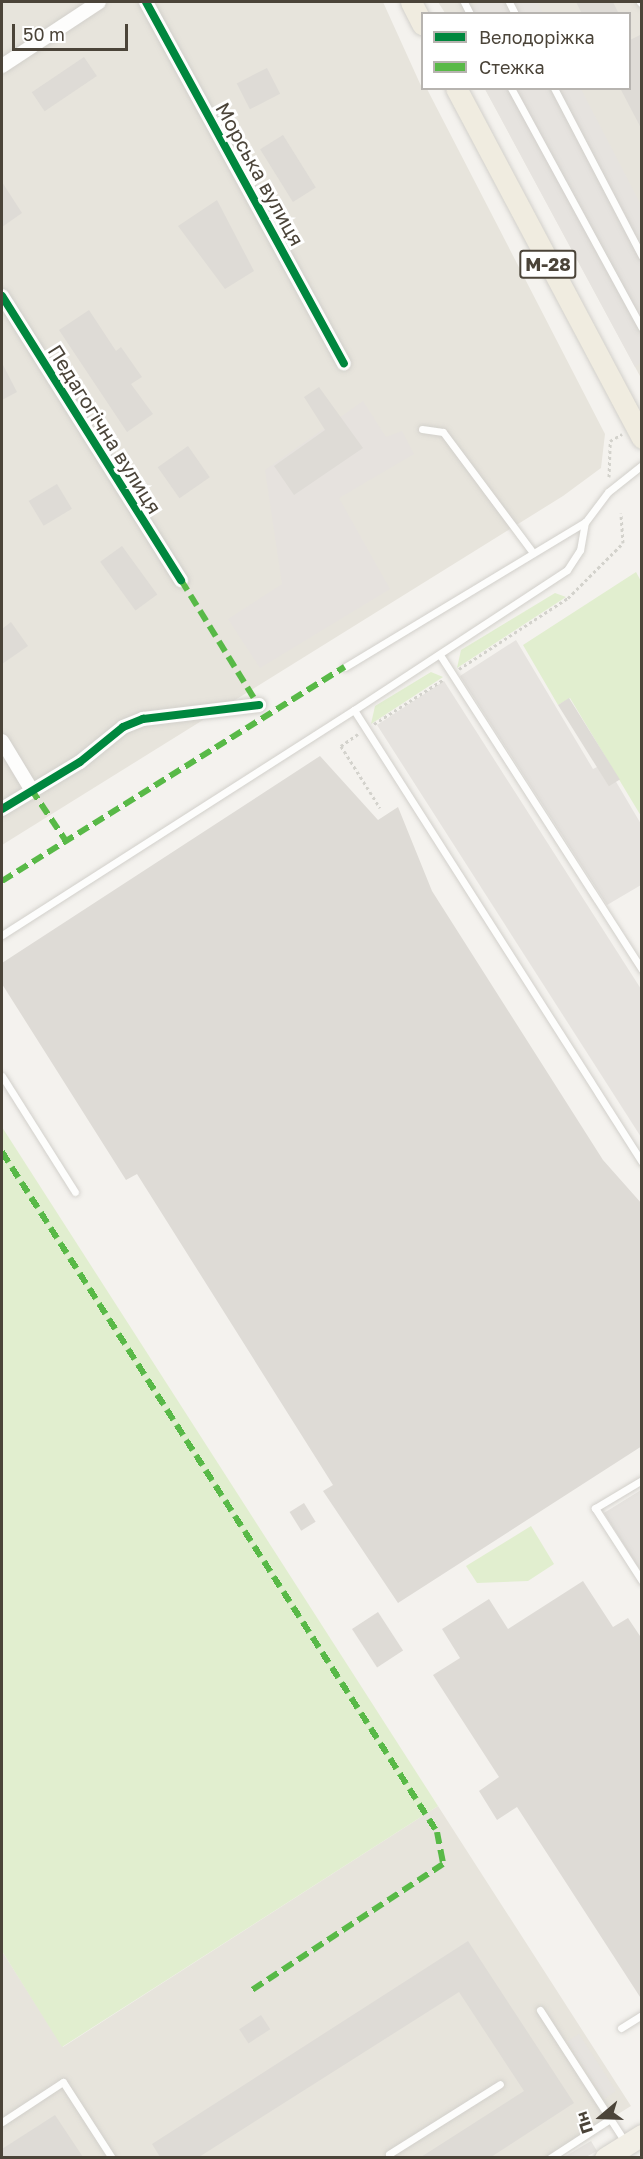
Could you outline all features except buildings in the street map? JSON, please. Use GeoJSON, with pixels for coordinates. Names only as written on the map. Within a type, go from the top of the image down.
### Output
{"type":"FeatureCollection","features":[{"type":"Feature","properties":{"kind":"highway"},"geometry":{"type":"LineString","coordinates":[[414,2],[421,19]]}},
{"type":"Feature","properties":{"kind":"highway","name":"М-28"},"geometry":{"type":"LineString","coordinates":[[457,90],[642,438]]}},
{"type":"Feature","properties":{"kind":"main road"},"geometry":{"type":"LineString","coordinates":[[605,2157],[634,2140]]}},
{"type":"Feature","properties":{"kind":"street"},"geometry":{"type":"LineString","coordinates":[[2,66],[99,2]]}},
{"type":"Feature","properties":{"kind":"street","name":"Морська вулиця"},"geometry":{"type":"LineString","coordinates":[[146,2],[344,363]]}},
{"type":"Feature","properties":{"kind":"street","name":"Педагогічна вулиця"},"geometry":{"type":"LineString","coordinates":[[2,296],[181,580]]}},
{"type":"Feature","properties":{"kind":"street"},"geometry":{"type":"LineString","coordinates":[[2,809],[80,762],[123,727],[143,719],[259,705]]}},
{"type":"Feature","properties":{"kind":"street"},"geometry":{"type":"LineString","coordinates":[[2,741],[32,789]]}},
{"type":"Feature","properties":{"kind":"lane"},"geometry":{"type":"LineString","coordinates":[[512,90],[642,328]]}},
{"type":"Feature","properties":{"kind":"lane"},"geometry":{"type":"LineString","coordinates":[[555,90],[642,256]]}},
{"type":"Feature","properties":{"kind":"lane"},"geometry":{"type":"LineString","coordinates":[[422,429],[443,432],[531,550]]}},
{"type":"Feature","properties":{"kind":"lane"},"geometry":{"type":"LineString","coordinates":[[345,667],[531,550],[585,522],[608,492],[642,465]]}},
{"type":"Feature","properties":{"kind":"lane"},"geometry":{"type":"LineString","coordinates":[[2,935],[440,655],[567,570],[580,550],[585,522]]}},
{"type":"Feature","properties":{"kind":"lane"},"geometry":{"type":"LineString","coordinates":[[440,655],[642,970]]}},
{"type":"Feature","properties":{"kind":"lane"},"geometry":{"type":"LineString","coordinates":[[354,710],[642,1162]]}},
{"type":"Feature","properties":{"kind":"lane"},"geometry":{"type":"LineString","coordinates":[[2,1076],[75,1192]]}},
{"type":"Feature","properties":{"kind":"lane"},"geometry":{"type":"LineString","coordinates":[[642,1480],[595,1508],[642,1581]]}},
{"type":"Feature","properties":{"kind":"lane"},"geometry":{"type":"LineString","coordinates":[[540,2010],[610,2119],[634,2140]]}},
{"type":"Feature","properties":{"kind":"lane"},"geometry":{"type":"LineString","coordinates":[[621,2028],[642,2015]]}},
{"type":"Feature","properties":{"kind":"lane"},"geometry":{"type":"LineString","coordinates":[[2,2122],[63,2082],[112,2157]]}},
{"type":"Feature","properties":{"kind":"lane"},"geometry":{"type":"LineString","coordinates":[[391,2157],[389,2154],[500,2084]]}},
{"type":"Feature","properties":{"kind":"lane"},"geometry":{"type":"LineString","coordinates":[[550,2157],[610,2119]]}},
{"type":"Feature","properties":{"kind":"path"},"geometry":{"type":"LineString","coordinates":[[604,486],[612,460],[609,441]]}},
{"type":"Feature","properties":{"kind":"path"},"geometry":{"type":"LineString","coordinates":[[459,670],[568,598],[623,543],[621,513]]}},
{"type":"Feature","properties":{"kind":"path"},"geometry":{"type":"LineString","coordinates":[[372,725],[444,678]]}},
{"type":"Feature","properties":{"kind":"path"},"geometry":{"type":"LineString","coordinates":[[358,735],[341,746],[380,808]]}},
{"type":"Feature","properties":{"kind":"shaded area"},"geometry":{"type":"Polygon","coordinates":[[[2,2],[383,2],[421,90],[428,90],[605,434],[601,468],[563,496],[2,845],[2,2]]]}},
{"type":"Feature","properties":{"kind":"shaded area"},"geometry":{"type":"Polygon","coordinates":[[[438,2],[641,2],[641,378],[486,90],[631,90],[631,12],[444,12],[438,2]]]}},
{"type":"Feature","properties":{"kind":"shaded area"},"geometry":{"type":"Polygon","coordinates":[[[481,2],[537,2],[542,12],[462,12],[481,2]]]}},
{"type":"Feature","properties":{"kind":"shaded area"},"geometry":{"type":"Polygon","coordinates":[[[486,90],[582,90],[641,205],[641,363],[635,367],[486,90]]]}},
{"type":"Feature","properties":{"kind":"shaded area"},"geometry":{"type":"Polygon","coordinates":[[[363,401],[386,437],[402,431],[414,454],[339,498],[390,589],[260,668],[228,619],[282,584],[265,470],[363,401]]]}},
{"type":"Feature","properties":{"kind":"shaded area"},"geometry":{"type":"Polygon","coordinates":[[[516,640],[593,769],[605,763],[641,824],[641,885],[607,905],[460,676],[516,640]]]}},
{"type":"Feature","properties":{"kind":"shaded area"},"geometry":{"type":"Polygon","coordinates":[[[444,681],[641,989],[641,1137],[377,725],[444,681]]]}},
{"type":"Feature","properties":{"kind":"shaded area"},"geometry":{"type":"Polygon","coordinates":[[[641,1490],[641,1572],[604,1513],[641,1490]]]}},
{"type":"Feature","properties":{"kind":"shaded area"},"geometry":{"type":"Polygon","coordinates":[[[438,1806],[631,2106],[548,2157],[2,2157],[2,1951],[63,2047],[438,1806]]]}},
{"type":"Feature","properties":{"kind":"shaded area"},"geometry":{"type":"Polygon","coordinates":[[[579,2034],[616,2091],[604,2099],[567,2042],[579,2034]]]}},
{"type":"Feature","properties":{"kind":"shaded area"},"geometry":{"type":"Polygon","coordinates":[[[591,2141],[597,2151],[586,2157],[564,2157],[591,2141]]]}},
{"type":"Feature","properties":{"kind":"green space"},"geometry":{"type":"Polygon","coordinates":[[[636,572],[642,583],[641,816],[570,698],[558,705],[523,645],[636,572]]]}},
{"type":"Feature","properties":{"kind":"green space"},"geometry":{"type":"Polygon","coordinates":[[[555,593],[566,597],[457,668],[461,650],[555,593]]]}},
{"type":"Feature","properties":{"kind":"green space"},"geometry":{"type":"Polygon","coordinates":[[[431,672],[443,677],[371,724],[375,706],[431,672]]]}},
{"type":"Feature","properties":{"kind":"green space"},"geometry":{"type":"Polygon","coordinates":[[[2,1127],[438,1806],[62,2047],[2,1951],[2,1127]]]}},
{"type":"Feature","properties":{"kind":"green space"},"geometry":{"type":"Polygon","coordinates":[[[531,1526],[554,1564],[528,1581],[477,1583],[466,1566],[531,1526]]]}},
{"type":"Feature","properties":{"kind":"marked path"},"geometry":{"type":"LineString","coordinates":[[181,580],[260,708]]}},
{"type":"Feature","properties":{"kind":"marked path"},"geometry":{"type":"LineString","coordinates":[[2,881],[345,667]]}},
{"type":"Feature","properties":{"kind":"marked path"},"geometry":{"type":"LineString","coordinates":[[31,789],[66,841]]}},
{"type":"Feature","properties":{"kind":"marked path"},"geometry":{"type":"LineString","coordinates":[[2,1152],[437,1832],[443,1864],[249,1992]]}},
{"type":"Feature","properties":{"kind":"cycle path"},"geometry":{"type":"LineString","coordinates":[[146,2],[344,363]]}},
{"type":"Feature","properties":{"kind":"cycle path"},"geometry":{"type":"LineString","coordinates":[[2,296],[181,580]]}},
{"type":"Feature","properties":{"kind":"cycle path"},"geometry":{"type":"LineString","coordinates":[[2,809],[80,762],[123,727],[143,719],[259,705]]}}]}
